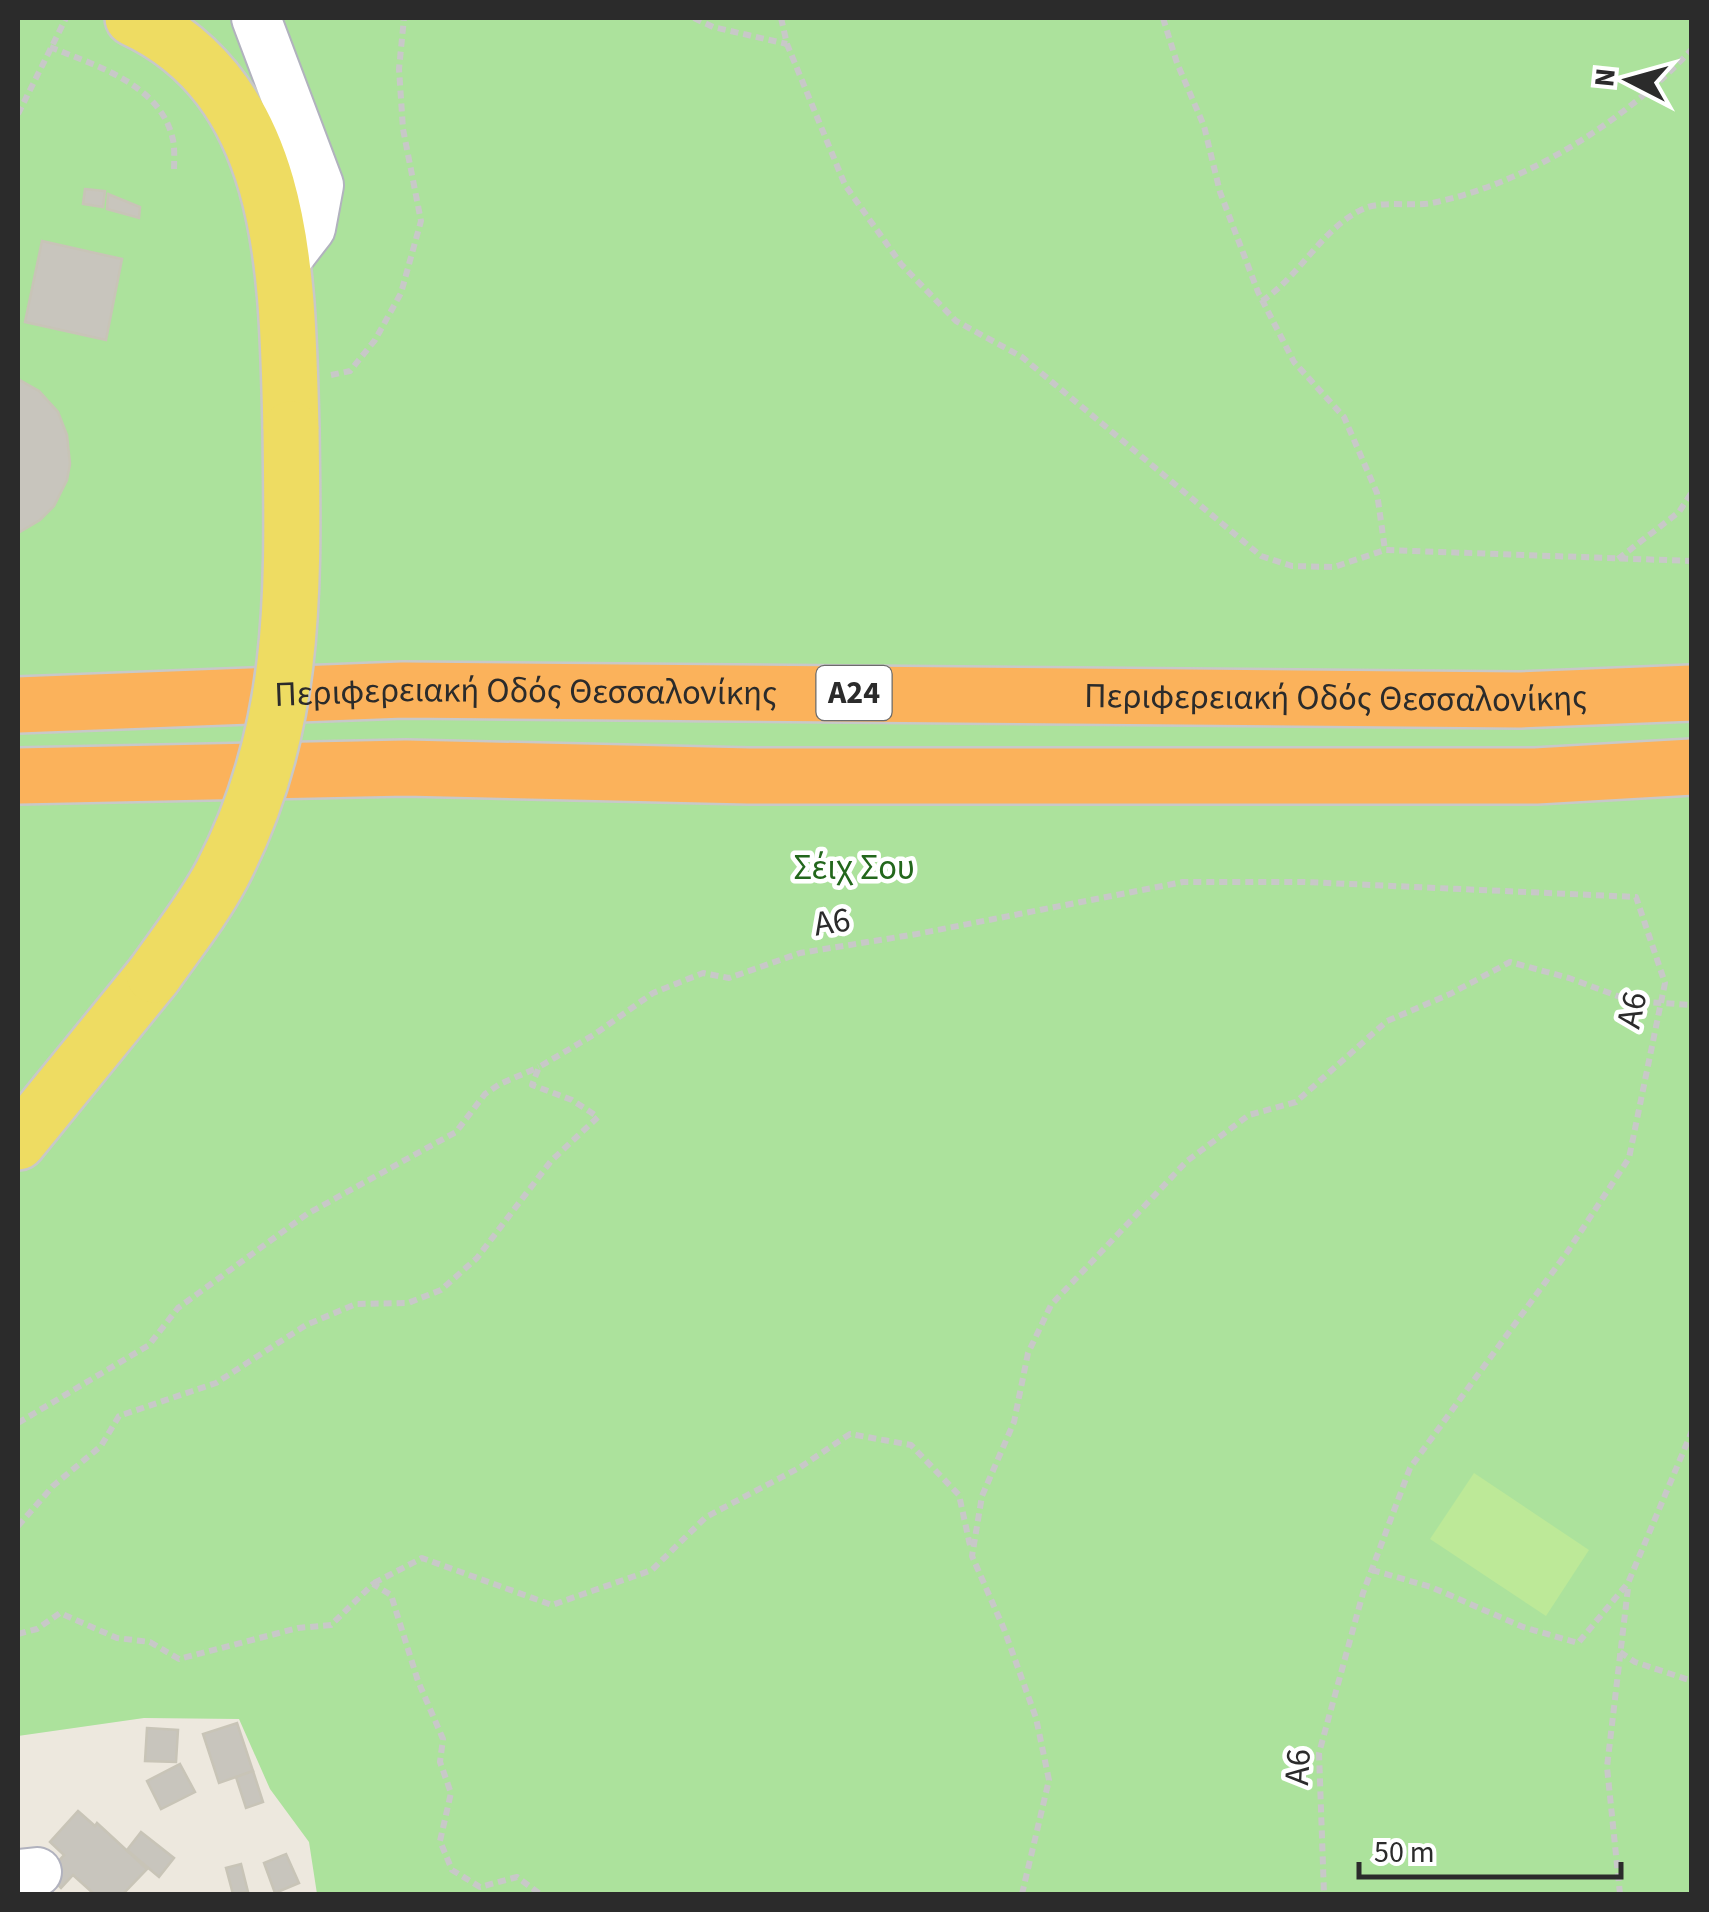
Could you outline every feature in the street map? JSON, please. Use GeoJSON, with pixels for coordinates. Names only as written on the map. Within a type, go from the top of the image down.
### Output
{"type":"FeatureCollection","features":[{"type":"Feature","properties":{"kind":"highway"},"geometry":{"type":"LineString","coordinates":[[18,666],[176,680],[258,694]]}},
{"type":"Feature","properties":{"kind":"highway","name":"Περιφερειακή Οδός Θεσσαλονίκης"},"geometry":{"type":"LineString","coordinates":[[18,705],[403,690],[1520,700],[1692,693]]}},
{"type":"Feature","properties":{"kind":"highway"},"geometry":{"type":"LineString","coordinates":[[18,776],[406,768],[749,776],[1536,776],[1692,767]]}},
{"type":"Feature","properties":{"kind":"main road"},"geometry":{"type":"LineString","coordinates":[[18,1142],[154,975],[221,876],[270,754],[288,659],[292,574],[290,405],[284,264],[270,190],[241,120],[202,67],[156,28],[133,18]]}},
{"type":"Feature","properties":{"kind":"lane"},"geometry":{"type":"LineString","coordinates":[[256,18],[318,185],[310,228],[284,264]]}},
{"type":"Feature","properties":{"kind":"path"},"geometry":{"type":"LineString","coordinates":[[18,114],[66,18]]}},
{"type":"Feature","properties":{"kind":"path"},"geometry":{"type":"LineString","coordinates":[[290,405],[350,372],[376,340],[401,293],[421,221],[403,130],[399,69],[404,18]]}},
{"type":"Feature","properties":{"kind":"path"},"geometry":{"type":"LineString","coordinates":[[694,18],[713,27],[788,44]]}},
{"type":"Feature","properties":{"kind":"path"},"geometry":{"type":"LineString","coordinates":[[781,18],[845,185],[901,264],[956,321],[1022,356],[1261,556],[1292,566],[1334,566],[1385,550],[1692,561]]}},
{"type":"Feature","properties":{"kind":"path"},"geometry":{"type":"LineString","coordinates":[[1163,18],[1204,126],[1220,192],[1262,301],[1294,362],[1344,417],[1377,493],[1385,550]]}},
{"type":"Feature","properties":{"kind":"path"},"geometry":{"type":"LineString","coordinates":[[50,47],[122,77],[156,104],[173,138],[174,172]]}},
{"type":"Feature","properties":{"kind":"path"},"geometry":{"type":"LineString","coordinates":[[1262,301],[1283,288],[1329,235],[1365,208],[1431,203],[1523,175],[1618,115],[1666,77],[1692,49]]}},
{"type":"Feature","properties":{"kind":"path"},"geometry":{"type":"LineString","coordinates":[[1618,560],[1679,512],[1692,492]]}},
{"type":"Feature","properties":{"kind":"path","name":"A6"},"geometry":{"type":"LineString","coordinates":[[538,1068],[608,1026],[653,993],[703,972],[728,978],[800,953],[1183,882],[1305,882],[1636,896],[1665,983],[1629,1158],[1568,1251],[1410,1468],[1372,1570],[1319,1752],[1324,1894]]}},
{"type":"Feature","properties":{"kind":"path"},"geometry":{"type":"LineString","coordinates":[[972,1556],[982,1496],[1014,1422],[1028,1353],[1051,1305],[1187,1161],[1250,1115],[1296,1102],[1387,1021],[1510,962],[1570,978],[1631,1001],[1692,1005]]}},
{"type":"Feature","properties":{"kind":"path"},"geometry":{"type":"LineString","coordinates":[[18,1423],[149,1345],[178,1308],[293,1224],[456,1132],[486,1094],[538,1068]]}},
{"type":"Feature","properties":{"kind":"path"},"geometry":{"type":"LineString","coordinates":[[18,1526],[53,1486],[102,1446],[118,1416],[216,1384],[306,1325],[356,1304],[408,1304],[442,1290],[477,1258],[551,1161],[598,1117],[572,1100],[532,1085],[538,1068]]}},
{"type":"Feature","properties":{"kind":"path"},"geometry":{"type":"LineString","coordinates":[[1620,1894],[1607,1767],[1628,1584],[1692,1431]]}},
{"type":"Feature","properties":{"kind":"path"},"geometry":{"type":"LineString","coordinates":[[18,1634],[37,1628],[60,1613],[117,1638],[150,1642],[179,1659],[298,1628],[331,1625],[373,1584],[422,1558],[552,1605],[652,1570],[706,1517],[799,1468],[850,1434],[912,1445],[959,1495],[972,1556],[1036,1718],[1048,1780],[1022,1894]]}},
{"type":"Feature","properties":{"kind":"path"},"geometry":{"type":"LineString","coordinates":[[1372,1570],[1431,1587],[1523,1627],[1578,1643],[1628,1584]]}},
{"type":"Feature","properties":{"kind":"path"},"geometry":{"type":"LineString","coordinates":[[373,1584],[391,1595],[418,1682],[443,1739],[440,1762],[450,1793],[440,1840],[452,1870],[480,1888],[516,1877],[540,1894]]}},
{"type":"Feature","properties":{"kind":"path"},"geometry":{"type":"LineString","coordinates":[[1620,1652],[1636,1662],[1692,1681]]}},
{"type":"Feature","properties":{"kind":"green space","name":"Σέιχ Σου"},"geometry":{"type":"Polygon","coordinates":[[[18,18],[1691,18],[1691,1894],[317,1894],[309,1842],[270,1789],[239,1719],[144,1718],[18,1736],[18,18]]]}},
{"type":"Feature","properties":{"kind":"green space"},"geometry":{"type":"Polygon","coordinates":[[[1474,1473],[1589,1550],[1546,1616],[1430,1539],[1474,1473]]]}},
{"type":"Feature","properties":{"kind":"building"},"geometry":{"type":"Polygon","coordinates":[[[85,189],[105,191],[103,207],[83,204],[85,189]]]}},
{"type":"Feature","properties":{"kind":"building"},"geometry":{"type":"Polygon","coordinates":[[[108,194],[140,207],[139,218],[107,209],[108,194]]]}},
{"type":"Feature","properties":{"kind":"building"},"geometry":{"type":"Polygon","coordinates":[[[42,241],[122,259],[106,340],[25,322],[42,241]]]}},
{"type":"Feature","properties":{"kind":"building"},"geometry":{"type":"Polygon","coordinates":[[[18,379],[39,391],[58,412],[67,435],[70,464],[54,506],[18,533],[18,379]]]}},
{"type":"Feature","properties":{"kind":"building"},"geometry":{"type":"Polygon","coordinates":[[[237,1723],[253,1771],[219,1783],[203,1734],[237,1723]]]}},
{"type":"Feature","properties":{"kind":"building"},"geometry":{"type":"Polygon","coordinates":[[[147,1728],[178,1730],[176,1762],[145,1761],[147,1728]]]}},
{"type":"Feature","properties":{"kind":"building"},"geometry":{"type":"Polygon","coordinates":[[[180,1764],[195,1792],[161,1809],[147,1781],[180,1764]]]}},
{"type":"Feature","properties":{"kind":"building"},"geometry":{"type":"Polygon","coordinates":[[[253,1771],[263,1802],[246,1808],[236,1777],[253,1771]]]}},
{"type":"Feature","properties":{"kind":"building"},"geometry":{"type":"Polygon","coordinates":[[[78,1811],[95,1826],[97,1823],[147,1869],[123,1894],[94,1894],[73,1875],[61,1888],[47,1874],[64,1855],[50,1842],[78,1811]]]}},
{"type":"Feature","properties":{"kind":"building"},"geometry":{"type":"Polygon","coordinates":[[[141,1832],[174,1858],[159,1877],[127,1850],[141,1832]]]}},
{"type":"Feature","properties":{"kind":"building"},"geometry":{"type":"Polygon","coordinates":[[[286,1854],[299,1883],[275,1893],[264,1863],[286,1854]]]}},
{"type":"Feature","properties":{"kind":"building"},"geometry":{"type":"Polygon","coordinates":[[[241,1864],[248,1892],[233,1894],[226,1868],[241,1864]]]}}]}
